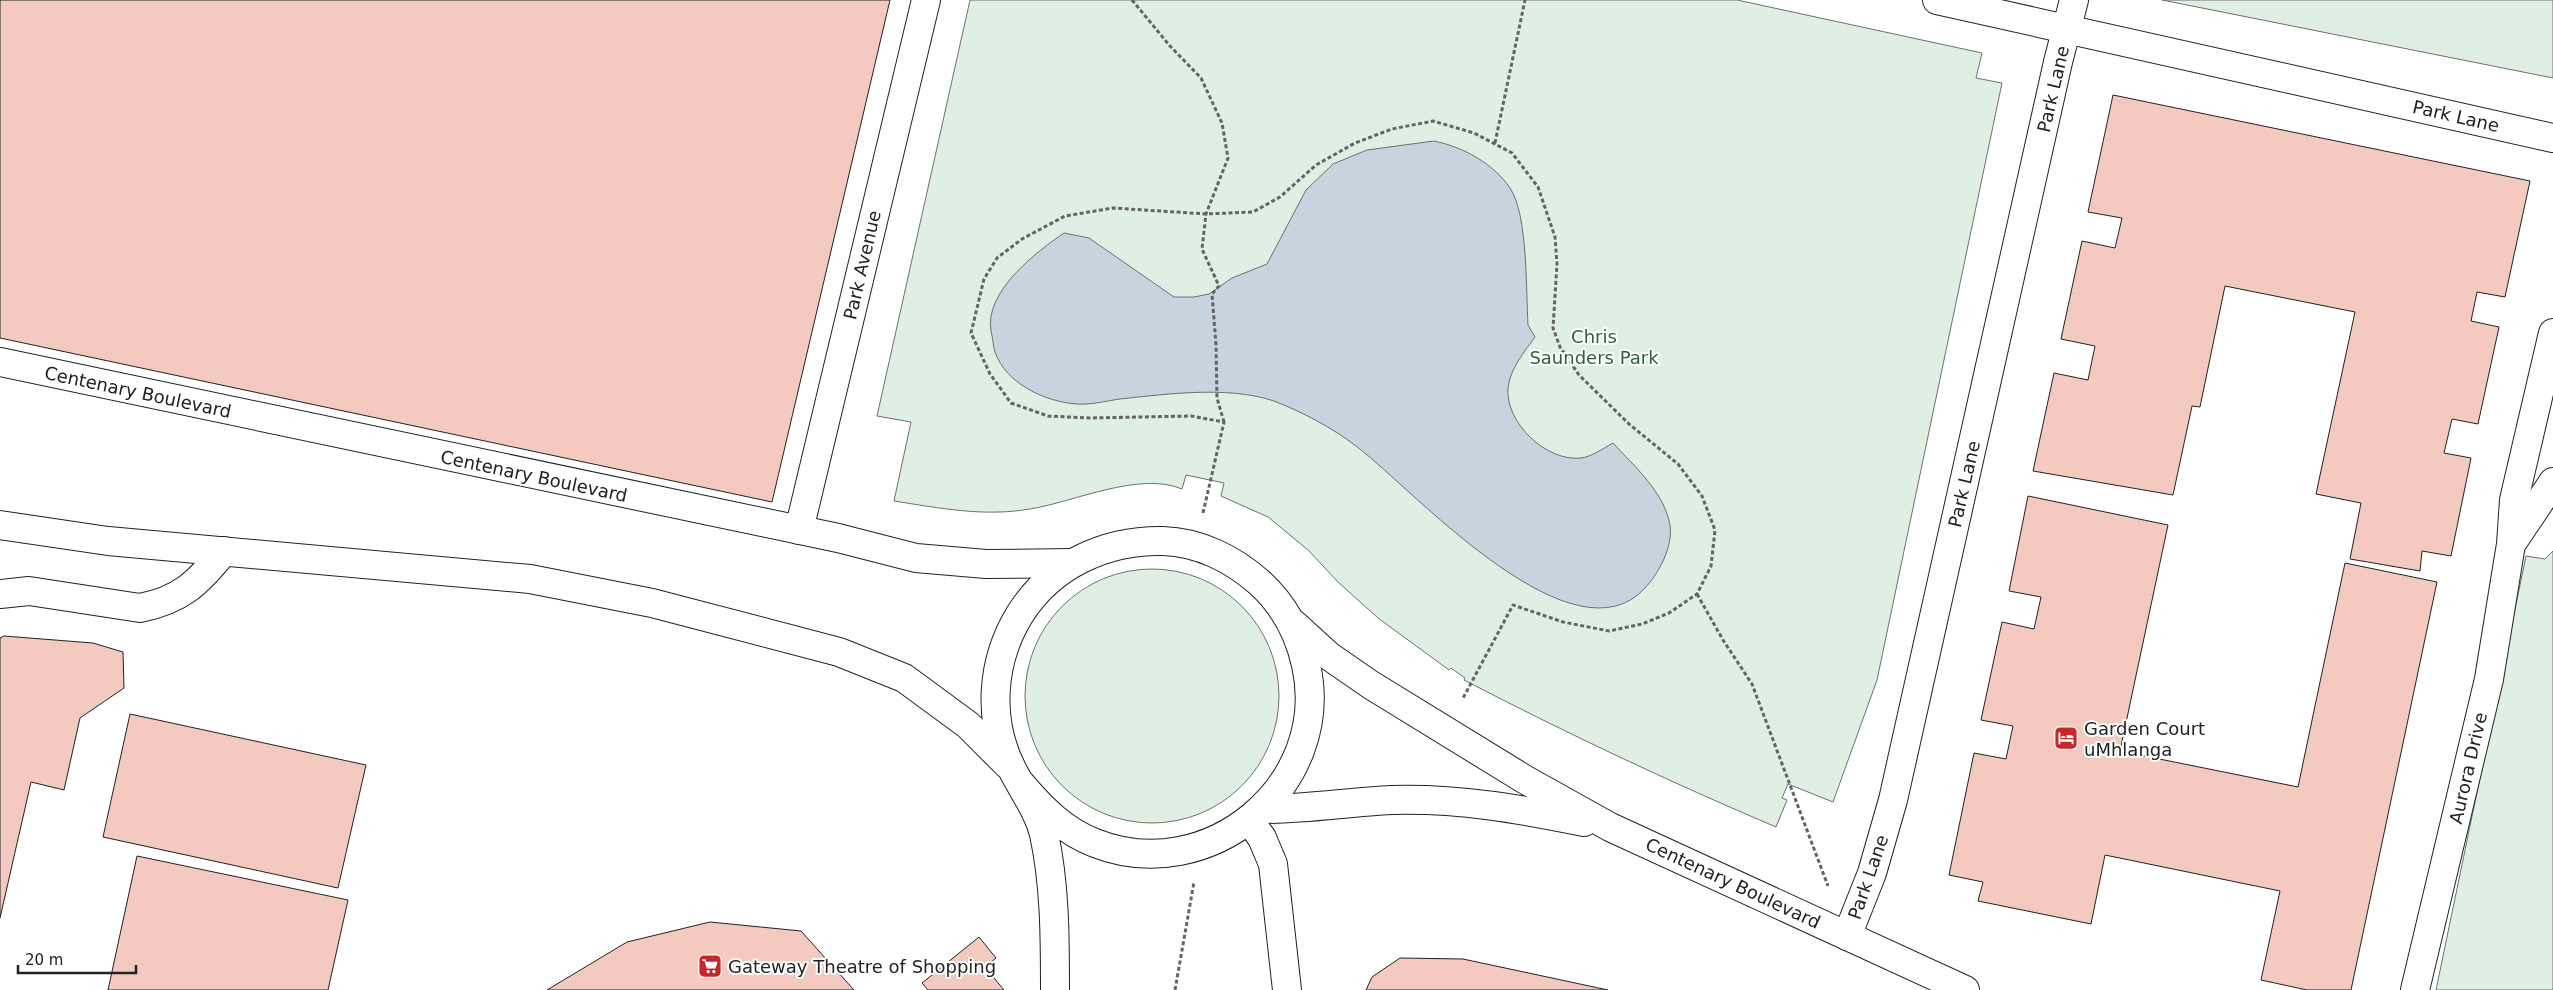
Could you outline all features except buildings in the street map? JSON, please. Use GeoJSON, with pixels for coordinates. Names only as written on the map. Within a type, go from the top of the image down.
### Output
{"type":"FeatureCollection","features":[{"type":"Feature","properties":{"kind":"street","name":"Park Avenue"},"geometry":{"type":"LineString","coordinates":[[799,530],[926,0]]}},
{"type":"Feature","properties":{"kind":"street","name":"Park Lane"},"geometry":{"type":"LineString","coordinates":[[1937,0],[2553,138]]}},
{"type":"Feature","properties":{"kind":"street","name":"Park Lane"},"geometry":{"type":"LineString","coordinates":[[1847,936],[1872,873],[1893,800],[2066,28],[2074,0]]}},
{"type":"Feature","properties":{"kind":"street","name":"Aurora Drive"},"geometry":{"type":"LineString","coordinates":[[2415,990],[2489,678],[2511,544],[2514,500],[2553,333]]}},
{"type":"Feature","properties":{"kind":"street","name":"Centenary Boulevard"},"geometry":{"type":"LineString","coordinates":[[0,362],[799,530],[916,558],[986,564],[1072,563]]}},
{"type":"Feature","properties":{"kind":"street","name":"Aurora Drive"},"geometry":{"type":"LineString","coordinates":[[2511,544],[2553,482]]}},
{"type":"Feature","properties":{"kind":"street"},"geometry":{"type":"LineString","coordinates":[[0,525],[108,541],[530,579],[652,603],[839,652],[904,678],[968,725],[1016,776],[1042,809],[1067,829],[1096,844],[1127,852],[1160,854],[1192,849],[1222,838],[1256,815],[1282,786],[1296,762],[1306,734],[1310,706],[1309,677],[1303,649],[1292,623],[1271,593],[1244,569],[1212,551],[1177,542],[1141,541],[1105,548],[1072,563],[1048,580],[1028,602],[1012,627],[1001,654],[996,683],[996,712],[1001,741],[1016,776],[1035,810],[1043,832],[1049,863],[1054,921],[1055,990]]}},
{"type":"Feature","properties":{"kind":"street"},"geometry":{"type":"LineString","coordinates":[[0,594],[29,591],[140,608],[164,602],[184,593],[207,572],[224,551]]}},
{"type":"Feature","properties":{"kind":"street","name":"Centenary Boulevard"},"geometry":{"type":"LineString","coordinates":[[1292,623],[1329,656],[1445,732],[1610,827],[1965,990]]}},
{"type":"Feature","properties":{"kind":"street","name":"Centenary Boulevard"},"geometry":{"type":"LineString","coordinates":[[1256,815],[1392,800],[1447,801],[1497,804],[1610,827]]}},
{"type":"Feature","properties":{"kind":"street"},"geometry":{"type":"LineString","coordinates":[[1256,815],[1272,864],[1288,990]]}},
{"type":"Feature","properties":{"kind":"path"},"geometry":{"type":"LineString","coordinates":[[1132,0],[1170,46],[1201,78],[1222,123],[1228,158],[1206,214],[1202,250],[1219,286],[1212,294],[1216,345],[1217,398],[1224,422],[1195,547]]}},
{"type":"Feature","properties":{"kind":"path"},"geometry":{"type":"LineString","coordinates":[[1495,143],[1525,0]]}},
{"type":"Feature","properties":{"kind":"path"},"geometry":{"type":"LineString","coordinates":[[1224,422],[1191,416],[1090,418],[1048,416],[1011,403],[990,374],[971,333],[984,279],[997,258],[1022,239],[1065,216],[1114,208],[1206,214],[1253,212],[1280,197],[1316,165],[1355,143],[1392,129],[1433,121],[1474,133],[1512,153],[1538,187],[1555,237],[1557,273],[1553,328],[1560,347],[1579,375],[1629,424],[1678,464],[1702,496],[1715,530],[1710,566],[1697,594],[1669,613],[1642,624],[1609,631],[1563,622],[1513,605],[1445,732]]}},
{"type":"Feature","properties":{"kind":"path"},"geometry":{"type":"LineString","coordinates":[[1697,594],[1723,640],[1752,684],[1847,936]]}},
{"type":"Feature","properties":{"kind":"path"},"geometry":{"type":"LineString","coordinates":[[1175,990],[1195,877],[1188,878]]}},
{"type":"Feature","properties":{"kind":"green space","name":"Chris Saunders Park"},"geometry":{"type":"Polygon","coordinates":[[[970,0],[1737,0],[1982,53],[1976,78],[2002,83],[1877,680],[1833,802],[1788,784],[1782,798],[1787,800],[1776,827],[1619,756],[1464,680],[1465,678],[1451,668],[1449,670],[1378,618],[1338,582],[1308,550],[1268,517],[1221,496],[1224,483],[1186,475],[1182,489],[1165,484],[1127,486],[1030,509],[996,512],[962,511],[894,501],[911,422],[877,416],[970,0]]]}},
{"type":"Feature","properties":{"kind":"green space"},"geometry":{"type":"Polygon","coordinates":[[[2162,0],[2553,0],[2553,78],[2162,0]]]}},
{"type":"Feature","properties":{"kind":"green space"},"geometry":{"type":"Polygon","coordinates":[[[2553,551],[2553,990],[2436,990],[2526,556],[2545,559],[2553,551]]]}},
{"type":"Feature","properties":{"kind":"green space"},"geometry":{"type":"Polygon","coordinates":[[[1140,569],[1164,569],[1201,578],[1223,590],[1242,606],[1258,625],[1270,647],[1277,671],[1279,696],[1277,721],[1270,745],[1258,767],[1242,786],[1223,802],[1201,814],[1164,823],[1140,823],[1103,814],[1081,802],[1054,777],[1034,745],[1030,733],[1025,708],[1025,684],[1034,647],[1046,625],[1071,598],[1103,578],[1115,574],[1140,569]]]}},
{"type":"Feature","properties":{"kind":"shaded area"},"geometry":{"type":"Polygon","coordinates":[[[1434,141],[1456,147],[1486,164],[1503,179],[1516,200],[1525,254],[1528,325],[1535,337],[1522,355],[1509,381],[1509,401],[1513,414],[1521,427],[1542,447],[1568,458],[1585,457],[1613,443],[1648,481],[1667,513],[1670,525],[1669,542],[1660,567],[1645,588],[1615,606],[1579,606],[1540,591],[1500,566],[1460,536],[1357,446],[1327,426],[1284,405],[1246,394],[1203,392],[1120,399],[1088,404],[1065,403],[1040,395],[1018,382],[1000,363],[995,352],[991,331],[991,316],[1004,288],[1014,274],[1027,262],[1064,233],[1089,238],[1174,297],[1194,297],[1209,294],[1232,278],[1267,264],[1306,190],[1333,164],[1367,150],[1434,141]]]}},
{"type":"Feature","properties":{"kind":"place","name":"Garden Court uMhlanga"},"geometry":{"type":"Point","coordinates":[2066,738]}},
{"type":"Feature","properties":{"kind":"place","name":"Gateway Theatre of Shopping"},"geometry":{"type":"Point","coordinates":[710,966]}}]}
